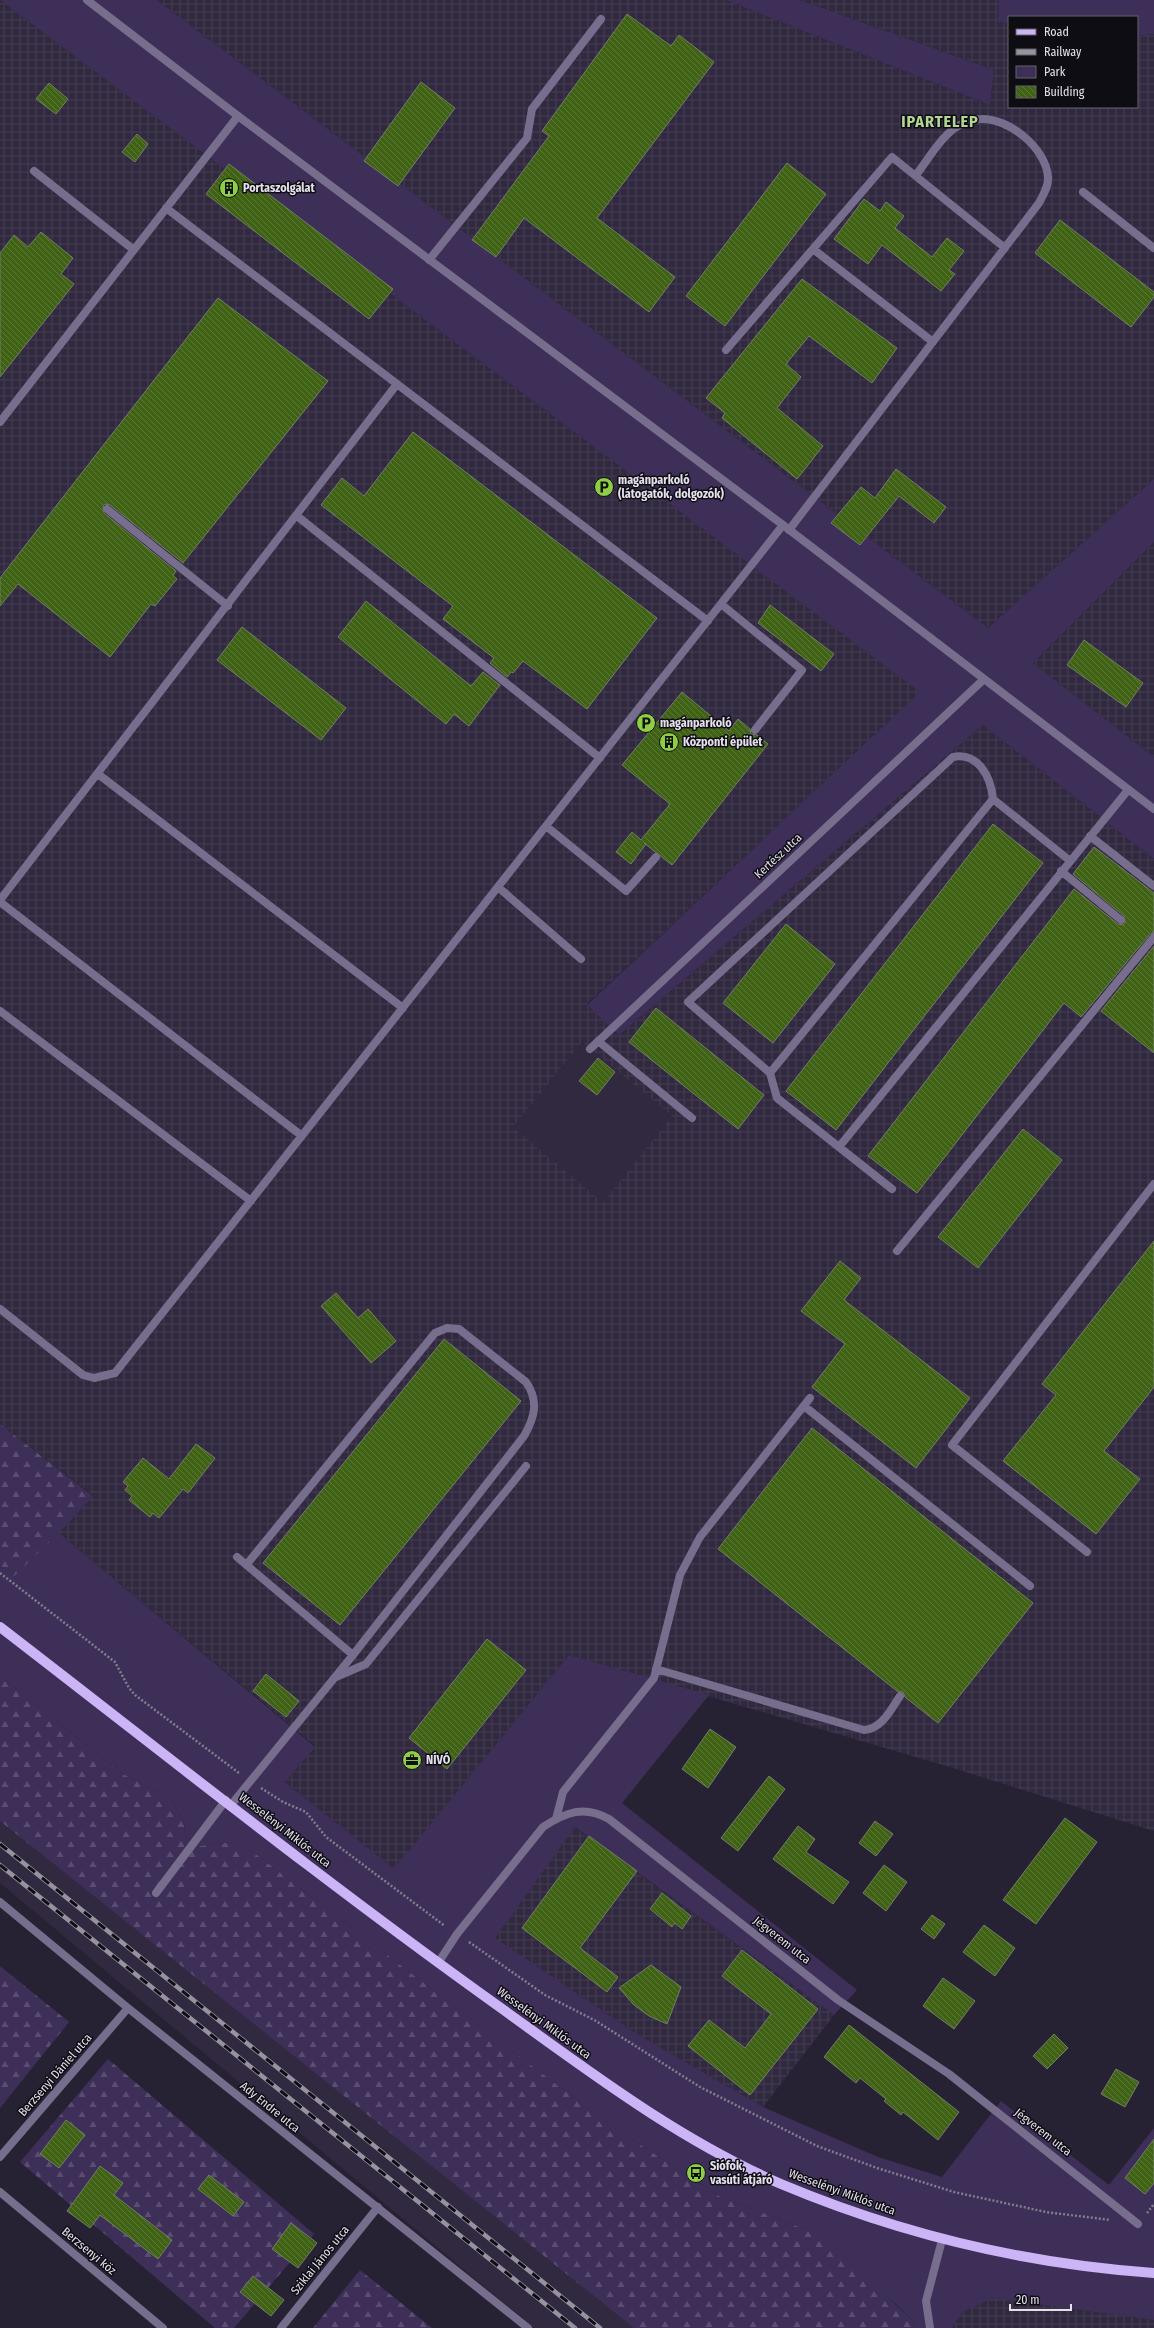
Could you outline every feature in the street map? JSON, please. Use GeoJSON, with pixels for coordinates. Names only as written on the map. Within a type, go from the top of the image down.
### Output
{"type":"FeatureCollection","features":[{"type":"Feature","properties":{"kind":"main road","name":"Wesselényi Miklós utca"},"geometry":{"type":"LineString","coordinates":[[0,1627],[438,1963],[642,2109],[711,2149],[780,2183],[884,2222],[942,2240],[999,2253],[1072,2265],[1154,2273]]}},
{"type":"Feature","properties":{"kind":"street"},"geometry":{"type":"LineString","coordinates":[[87,0],[238,116],[786,528],[983,680],[1154,809]]}},
{"type":"Feature","properties":{"kind":"street"},"geometry":{"type":"LineString","coordinates":[[429,260],[527,138],[532,109],[601,19]]}},
{"type":"Feature","properties":{"kind":"street"},"geometry":{"type":"LineString","coordinates":[[0,422],[238,116]]}},
{"type":"Feature","properties":{"kind":"street"},"geometry":{"type":"LineString","coordinates":[[0,1310],[83,1375],[94,1378],[115,1373],[721,604],[786,528],[933,342],[1039,203],[1048,177],[1042,160],[1032,144],[1006,125],[992,120],[980,119],[970,121],[950,132],[916,175]]}},
{"type":"Feature","properties":{"kind":"street"},"geometry":{"type":"LineString","coordinates":[[726,350],[892,156],[1005,248]]}},
{"type":"Feature","properties":{"kind":"street"},"geometry":{"type":"LineString","coordinates":[[34,171],[134,250]]}},
{"type":"Feature","properties":{"kind":"street"},"geometry":{"type":"LineString","coordinates":[[1083,192],[1154,248]]}},
{"type":"Feature","properties":{"kind":"street"},"geometry":{"type":"LineString","coordinates":[[166,208],[708,621]]}},
{"type":"Feature","properties":{"kind":"street"},"geometry":{"type":"LineString","coordinates":[[813,249],[933,342]]}},
{"type":"Feature","properties":{"kind":"street"},"geometry":{"type":"LineString","coordinates":[[302,1136],[0,901],[397,384]]}},
{"type":"Feature","properties":{"kind":"street"},"geometry":{"type":"LineString","coordinates":[[107,509],[228,606]]}},
{"type":"Feature","properties":{"kind":"street"},"geometry":{"type":"LineString","coordinates":[[297,516],[600,758]]}},
{"type":"Feature","properties":{"kind":"street"},"geometry":{"type":"LineString","coordinates":[[721,604],[802,670],[755,730]]}},
{"type":"Feature","properties":{"kind":"street","name":"Kertész utca"},"geometry":{"type":"LineString","coordinates":[[590,1048],[983,680]]}},
{"type":"Feature","properties":{"kind":"street"},"geometry":{"type":"LineString","coordinates":[[770,1073],[993,799],[992,785],[978,763],[969,757],[953,757],[688,1002],[770,1073],[777,1098],[892,1189]]}},
{"type":"Feature","properties":{"kind":"street"},"geometry":{"type":"LineString","coordinates":[[98,774],[403,1008]]}},
{"type":"Feature","properties":{"kind":"street"},"geometry":{"type":"LineString","coordinates":[[839,1147],[1069,860],[1128,790]]}},
{"type":"Feature","properties":{"kind":"street"},"geometry":{"type":"LineString","coordinates":[[993,799],[1069,860]]}},
{"type":"Feature","properties":{"kind":"street"},"geometry":{"type":"LineString","coordinates":[[546,826],[626,891],[656,857]]}},
{"type":"Feature","properties":{"kind":"street"},"geometry":{"type":"LineString","coordinates":[[1090,836],[1154,886]]}},
{"type":"Feature","properties":{"kind":"street"},"geometry":{"type":"LineString","coordinates":[[1061,871],[1121,920]]}},
{"type":"Feature","properties":{"kind":"street"},"geometry":{"type":"LineString","coordinates":[[498,887],[581,959]]}},
{"type":"Feature","properties":{"kind":"street"},"geometry":{"type":"LineString","coordinates":[[897,1251],[1154,937]]}},
{"type":"Feature","properties":{"kind":"street"},"geometry":{"type":"LineString","coordinates":[[0,1011],[251,1201]]}},
{"type":"Feature","properties":{"kind":"street"},"geometry":{"type":"LineString","coordinates":[[598,1041],[692,1118]]}},
{"type":"Feature","properties":{"kind":"street"},"geometry":{"type":"LineString","coordinates":[[1087,1552],[952,1445],[1154,1184]]}},
{"type":"Feature","properties":{"kind":"street"},"geometry":{"type":"LineString","coordinates":[[156,1893],[228,1803],[250,1781],[353,1655],[524,1436],[534,1414],[535,1405],[531,1390],[526,1382],[459,1328],[447,1328],[435,1333],[247,1564]]}},
{"type":"Feature","properties":{"kind":"street"},"geometry":{"type":"LineString","coordinates":[[556,1819],[563,1792],[654,1678],[680,1575],[700,1537],[810,1398]]}},
{"type":"Feature","properties":{"kind":"street"},"geometry":{"type":"LineString","coordinates":[[804,1406],[1030,1586]]}},
{"type":"Feature","properties":{"kind":"street"},"geometry":{"type":"LineString","coordinates":[[335,1677],[366,1664],[526,1466]]}},
{"type":"Feature","properties":{"kind":"street"},"geometry":{"type":"LineString","coordinates":[[237,1557],[353,1655]]}},
{"type":"Feature","properties":{"kind":"street"},"geometry":{"type":"LineString","coordinates":[[656,1669],[864,1730],[875,1728],[880,1724],[900,1696]]}},
{"type":"Feature","properties":{"kind":"street","name":"Jégverem utca"},"geometry":{"type":"LineString","coordinates":[[438,1963],[457,1934],[543,1827],[556,1819],[586,1810],[597,1812],[609,1819],[838,2000],[949,2074],[1138,2224]]}},
{"type":"Feature","properties":{"kind":"street","name":"Ady Endre utca"},"geometry":{"type":"LineString","coordinates":[[0,1902],[128,2008],[528,2328]]}},
{"type":"Feature","properties":{"kind":"street","name":"Berzsenyi Dániel utca"},"geometry":{"type":"LineString","coordinates":[[0,2157],[128,2008]]}},
{"type":"Feature","properties":{"kind":"street","name":"Berzsenyi köz"},"geometry":{"type":"LineString","coordinates":[[0,2192],[163,2328]]}},
{"type":"Feature","properties":{"kind":"street","name":"Sziklai János utca"},"geometry":{"type":"LineString","coordinates":[[281,2328],[378,2207]]}},
{"type":"Feature","properties":{"kind":"street"},"geometry":{"type":"LineString","coordinates":[[930,2328],[926,2301],[942,2240]]}},
{"type":"Feature","properties":{"kind":"path"},"geometry":{"type":"LineString","coordinates":[[0,1573],[115,1662],[129,1688],[135,1695],[250,1781],[282,1802],[306,1812],[326,1837],[438,1922],[545,1995],[596,2021],[700,2087],[817,2146],[877,2168],[954,2192],[1046,2212],[1138,2224]]}},
{"type":"Feature","properties":{"kind":"shaded area"},"geometry":{"type":"Polygon","coordinates":[[[0,0],[921,692],[587,1004],[619,1035],[983,725],[1154,859],[1154,1831],[953,1768],[569,1655],[394,1870],[285,1782],[315,1746],[59,1533],[93,1495],[0,1424],[0,0]],[[582,1042],[513,1127],[603,1202],[672,1116],[582,1042]]]}},
{"type":"Feature","properties":{"kind":"shaded area"},"geometry":{"type":"Polygon","coordinates":[[[157,0],[726,0],[990,105],[994,70],[800,0],[999,0],[998,22],[1008,23],[1008,108],[1138,108],[1138,36],[1154,34],[1154,479],[988,628],[157,0]]]}},
{"type":"Feature","properties":{"kind":"shaded area"},"geometry":{"type":"Polygon","coordinates":[[[1154,542],[1154,757],[1033,663],[1154,542]]]}},
{"type":"Feature","properties":{"kind":"shaded area"},"geometry":{"type":"Polygon","coordinates":[[[582,1042],[673,1116],[603,1202],[512,1127],[582,1042]]]}},
{"type":"Feature","properties":{"kind":"shaded area"},"geometry":{"type":"Polygon","coordinates":[[[0,1821],[634,2328],[534,2328],[0,1883],[0,1821]]]}},
{"type":"Feature","properties":{"kind":"shaded area"},"geometry":{"type":"Polygon","coordinates":[[[574,1827],[834,2015],[763,2107],[634,2032],[494,1938],[574,1827]]]}},
{"type":"Feature","properties":{"kind":"shaded area"},"geometry":{"type":"Polygon","coordinates":[[[993,2297],[1154,2320],[1154,2328],[952,2328],[963,2312],[993,2297]]]}},
{"type":"Feature","properties":{"kind":"green space"},"geometry":{"type":"Polygon","coordinates":[[[0,0],[157,0],[988,628],[1154,479],[1154,542],[1033,663],[1154,757],[1154,859],[983,725],[619,1035],[587,1005],[920,692],[0,0]]]}},
{"type":"Feature","properties":{"kind":"green space"},"geometry":{"type":"Polygon","coordinates":[[[726,0],[800,0],[994,70],[990,105],[726,0]]]}},
{"type":"Feature","properties":{"kind":"green space"},"geometry":{"type":"Polygon","coordinates":[[[999,0],[1154,0],[1154,34],[1138,36],[1138,16],[1008,16],[1008,23],[998,22],[999,0]]]}},
{"type":"Feature","properties":{"kind":"green space"},"geometry":{"type":"Polygon","coordinates":[[[0,1424],[93,1496],[59,1533],[14,1576],[0,1565],[0,1424]]]}},
{"type":"Feature","properties":{"kind":"green space"},"geometry":{"type":"Polygon","coordinates":[[[59,1533],[315,1747],[285,1782],[394,1869],[569,1655],[709,1695],[622,1803],[857,1990],[834,2015],[575,1827],[495,1938],[634,2032],[763,2107],[878,2157],[942,2177],[1001,2101],[1109,2185],[1154,2128],[1154,2320],[993,2298],[963,2312],[952,2328],[915,2328],[914,2322],[897,2305],[807,2230],[719,2196],[604,2121],[253,1852],[231,1842],[201,1846],[185,1836],[184,1822],[171,1799],[121,1773],[0,1676],[0,1565],[14,1575],[59,1533]]]}},
{"type":"Feature","properties":{"kind":"green space"},"geometry":{"type":"Polygon","coordinates":[[[0,1676],[121,1773],[171,1799],[184,1822],[185,1836],[201,1846],[231,1842],[253,1852],[604,2121],[719,2196],[807,2230],[836,2249],[914,2322],[915,2328],[634,2328],[0,1821],[0,1676]]]}},
{"type":"Feature","properties":{"kind":"green space"},"geometry":{"type":"Polygon","coordinates":[[[0,1966],[69,2022],[0,2108],[0,1966]]]}},
{"type":"Feature","properties":{"kind":"green space"},"geometry":{"type":"Polygon","coordinates":[[[108,2059],[314,2234],[234,2328],[215,2328],[20,2162],[108,2059]]]}},
{"type":"Feature","properties":{"kind":"green space"},"geometry":{"type":"Polygon","coordinates":[[[360,2270],[432,2328],[313,2328],[360,2270]]]}},
{"type":"Feature","properties":{"kind":"building"},"geometry":{"type":"Polygon","coordinates":[[[627,14],[671,46],[679,35],[714,62],[597,218],[675,277],[649,312],[524,218],[496,257],[472,240],[549,136],[542,131],[627,14]]]}},
{"type":"Feature","properties":{"kind":"building"},"geometry":{"type":"Polygon","coordinates":[[[421,82],[455,108],[398,186],[364,161],[421,82]]]}},
{"type":"Feature","properties":{"kind":"building"},"geometry":{"type":"Polygon","coordinates":[[[49,83],[68,99],[56,114],[36,99],[49,83]]]}},
{"type":"Feature","properties":{"kind":"building"},"geometry":{"type":"Polygon","coordinates":[[[137,134],[148,144],[135,162],[122,152],[137,134]]]}},
{"type":"Feature","properties":{"kind":"building"},"geometry":{"type":"Polygon","coordinates":[[[787,163],[826,194],[725,326],[686,296],[787,163]]]}},
{"type":"Feature","properties":{"kind":"building"},"geometry":{"type":"Polygon","coordinates":[[[229,164],[393,289],[369,319],[206,194],[229,164]]]}},
{"type":"Feature","properties":{"kind":"building"},"geometry":{"type":"Polygon","coordinates":[[[864,199],[880,211],[886,202],[904,216],[895,228],[932,257],[947,238],[964,251],[949,270],[955,274],[941,291],[882,245],[868,264],[834,239],[864,199]]]}},
{"type":"Feature","properties":{"kind":"building"},"geometry":{"type":"Polygon","coordinates":[[[1060,220],[1154,292],[1154,297],[1131,327],[1035,253],[1060,220]]]}},
{"type":"Feature","properties":{"kind":"building"},"geometry":{"type":"Polygon","coordinates":[[[41,232],[73,258],[61,274],[74,284],[0,377],[0,253],[14,235],[28,247],[41,232]]]}},
{"type":"Feature","properties":{"kind":"building"},"geometry":{"type":"Polygon","coordinates":[[[802,279],[897,348],[872,383],[809,336],[786,364],[801,377],[777,408],[823,446],[797,479],[722,418],[725,413],[706,398],[802,279]]]}},
{"type":"Feature","properties":{"kind":"building"},"geometry":{"type":"Polygon","coordinates":[[[218,298],[328,381],[183,563],[110,505],[105,504],[103,506],[104,513],[176,571],[173,576],[177,579],[155,606],[151,604],[110,657],[18,584],[0,606],[0,578],[218,298]]]}},
{"type":"Feature","properties":{"kind":"building"},"geometry":{"type":"Polygon","coordinates":[[[413,432],[657,618],[587,709],[523,661],[513,673],[511,672],[507,677],[490,663],[494,658],[443,619],[453,606],[321,505],[342,478],[364,496],[413,432]]]}},
{"type":"Feature","properties":{"kind":"building"},"geometry":{"type":"Polygon","coordinates":[[[896,469],[946,507],[934,523],[899,496],[860,545],[831,523],[861,487],[875,498],[896,469]]]}},
{"type":"Feature","properties":{"kind":"building"},"geometry":{"type":"Polygon","coordinates":[[[366,601],[471,686],[483,672],[500,685],[469,726],[454,714],[446,724],[338,637],[366,601]]]}},
{"type":"Feature","properties":{"kind":"building"},"geometry":{"type":"Polygon","coordinates":[[[770,605],[834,654],[821,671],[758,623],[770,605]]]}},
{"type":"Feature","properties":{"kind":"building"},"geometry":{"type":"Polygon","coordinates":[[[242,627],[346,708],[321,740],[217,660],[242,627]]]}},
{"type":"Feature","properties":{"kind":"building"},"geometry":{"type":"Polygon","coordinates":[[[1084,640],[1143,683],[1126,707],[1067,665],[1084,640]]]}},
{"type":"Feature","properties":{"kind":"building"},"geometry":{"type":"Polygon","coordinates":[[[682,692],[729,731],[738,719],[750,729],[751,734],[757,735],[768,744],[672,865],[646,844],[631,864],[616,852],[632,832],[641,840],[670,804],[622,765],[682,692]]]}},
{"type":"Feature","properties":{"kind":"building"},"geometry":{"type":"Polygon","coordinates":[[[993,824],[1043,863],[836,1130],[786,1091],[993,824]]]}},
{"type":"Feature","properties":{"kind":"building"},"geometry":{"type":"Polygon","coordinates":[[[1094,847],[1154,893],[1154,932],[1150,934],[1081,1017],[1064,1003],[917,1193],[868,1156],[1074,889],[1118,924],[1123,925],[1125,923],[1124,916],[1073,874],[1094,847]]]}},
{"type":"Feature","properties":{"kind":"building"},"geometry":{"type":"Polygon","coordinates":[[[786,924],[835,964],[773,1043],[723,1003],[786,924]]]}},
{"type":"Feature","properties":{"kind":"building"},"geometry":{"type":"Polygon","coordinates":[[[1154,946],[1154,1053],[1101,1011],[1154,946]]]}},
{"type":"Feature","properties":{"kind":"building"},"geometry":{"type":"Polygon","coordinates":[[[656,1008],[764,1095],[738,1129],[629,1042],[656,1008]]]}},
{"type":"Feature","properties":{"kind":"building"},"geometry":{"type":"Polygon","coordinates":[[[598,1058],[615,1072],[597,1095],[579,1081],[598,1058]]]}},
{"type":"Feature","properties":{"kind":"building"},"geometry":{"type":"Polygon","coordinates":[[[1023,1129],[1062,1160],[978,1268],[938,1237],[1023,1129]]]}},
{"type":"Feature","properties":{"kind":"building"},"geometry":{"type":"Polygon","coordinates":[[[1154,1241],[1154,1387],[1104,1451],[1140,1479],[1096,1534],[1003,1461],[1056,1395],[1042,1384],[1154,1241]]]}},
{"type":"Feature","properties":{"kind":"building"},"geometry":{"type":"Polygon","coordinates":[[[840,1261],[861,1278],[844,1300],[970,1398],[916,1468],[812,1387],[845,1344],[801,1311],[840,1261]]]}},
{"type":"Feature","properties":{"kind":"building"},"geometry":{"type":"Polygon","coordinates":[[[336,1293],[358,1318],[368,1309],[396,1341],[371,1363],[321,1306],[336,1293]]]}},
{"type":"Feature","properties":{"kind":"building"},"geometry":{"type":"Polygon","coordinates":[[[444,1339],[521,1401],[340,1625],[263,1563],[444,1339]]]}},
{"type":"Feature","properties":{"kind":"building"},"geometry":{"type":"Polygon","coordinates":[[[812,1428],[1033,1603],[938,1723],[905,1697],[903,1692],[897,1691],[718,1549],[812,1428]]]}},
{"type":"Feature","properties":{"kind":"building"},"geometry":{"type":"Polygon","coordinates":[[[196,1444],[215,1458],[188,1493],[183,1489],[159,1518],[153,1513],[150,1517],[129,1500],[132,1496],[125,1490],[128,1486],[123,1482],[143,1458],[169,1479],[196,1444]]]}},
{"type":"Feature","properties":{"kind":"building"},"geometry":{"type":"Polygon","coordinates":[[[487,1639],[526,1670],[447,1769],[409,1738],[487,1639]]]}},
{"type":"Feature","properties":{"kind":"building"},"geometry":{"type":"Polygon","coordinates":[[[266,1674],[299,1701],[286,1717],[253,1691],[266,1674]]]}},
{"type":"Feature","properties":{"kind":"building"},"geometry":{"type":"Polygon","coordinates":[[[710,1729],[736,1747],[708,1788],[682,1769],[710,1729]]]}},
{"type":"Feature","properties":{"kind":"building"},"geometry":{"type":"Polygon","coordinates":[[[769,1776],[785,1789],[738,1851],[721,1838],[769,1776]]]}},
{"type":"Feature","properties":{"kind":"building"},"geometry":{"type":"Polygon","coordinates":[[[1065,1818],[1097,1842],[1036,1924],[1003,1900],[1065,1818]]]}},
{"type":"Feature","properties":{"kind":"building"},"geometry":{"type":"Polygon","coordinates":[[[875,1821],[893,1834],[876,1856],[859,1843],[875,1821]]]}},
{"type":"Feature","properties":{"kind":"building"},"geometry":{"type":"Polygon","coordinates":[[[798,1826],[815,1839],[806,1852],[849,1882],[833,1904],[773,1859],[798,1826]]]}},
{"type":"Feature","properties":{"kind":"building"},"geometry":{"type":"Polygon","coordinates":[[[589,1836],[637,1871],[580,1948],[618,1977],[607,1992],[522,1928],[589,1836]]]}},
{"type":"Feature","properties":{"kind":"building"},"geometry":{"type":"Polygon","coordinates":[[[884,1865],[907,1882],[886,1911],[863,1893],[884,1865]]]}},
{"type":"Feature","properties":{"kind":"building"},"geometry":{"type":"Polygon","coordinates":[[[662,1893],[691,1916],[682,1929],[675,1923],[672,1927],[650,1909],[662,1893]]]}},
{"type":"Feature","properties":{"kind":"building"},"geometry":{"type":"Polygon","coordinates":[[[932,1915],[945,1924],[934,1939],[921,1929],[932,1915]]]}},
{"type":"Feature","properties":{"kind":"building"},"geometry":{"type":"Polygon","coordinates":[[[984,1925],[1015,1948],[995,1976],[963,1952],[984,1925]]]}},
{"type":"Feature","properties":{"kind":"building"},"geometry":{"type":"Polygon","coordinates":[[[742,1950],[818,2009],[750,2095],[688,2046],[709,2020],[745,2048],[771,2014],[722,1976],[742,1950]]]}},
{"type":"Feature","properties":{"kind":"building"},"geometry":{"type":"Polygon","coordinates":[[[651,1965],[681,1987],[667,2024],[649,2016],[634,2005],[619,1988],[651,1965]]]}},
{"type":"Feature","properties":{"kind":"building"},"geometry":{"type":"Polygon","coordinates":[[[943,1978],[975,2001],[954,2029],[923,2006],[943,1978]]]}},
{"type":"Feature","properties":{"kind":"building"},"geometry":{"type":"Polygon","coordinates":[[[849,2025],[959,2112],[938,2140],[903,2112],[901,2115],[884,2101],[886,2099],[860,2078],[856,2083],[824,2057],[849,2025]]]}},
{"type":"Feature","properties":{"kind":"building"},"geometry":{"type":"Polygon","coordinates":[[[1054,2034],[1068,2048],[1047,2069],[1033,2056],[1054,2034]]]}},
{"type":"Feature","properties":{"kind":"building"},"geometry":{"type":"Polygon","coordinates":[[[1116,2069],[1139,2082],[1125,2107],[1101,2094],[1116,2069]]]}},
{"type":"Feature","properties":{"kind":"building"},"geometry":{"type":"Polygon","coordinates":[[[66,2120],[85,2135],[59,2168],[40,2154],[66,2120]]]}},
{"type":"Feature","properties":{"kind":"building"},"geometry":{"type":"Polygon","coordinates":[[[1154,2139],[1154,2183],[1145,2194],[1125,2178],[1154,2139]]]}},
{"type":"Feature","properties":{"kind":"building"},"geometry":{"type":"Polygon","coordinates":[[[100,2166],[123,2183],[114,2195],[172,2240],[158,2259],[100,2215],[90,2228],[67,2211],[100,2166]]]}},
{"type":"Feature","properties":{"kind":"building"},"geometry":{"type":"Polygon","coordinates":[[[209,2175],[244,2202],[233,2216],[198,2189],[209,2175]]]}},
{"type":"Feature","properties":{"kind":"building"},"geometry":{"type":"Polygon","coordinates":[[[291,2223],[317,2243],[298,2268],[272,2249],[291,2223]]]}},
{"type":"Feature","properties":{"kind":"building"},"geometry":{"type":"Polygon","coordinates":[[[253,2276],[284,2300],[271,2316],[240,2292],[253,2276]]]}},
{"type":"Feature","properties":{"kind":"railway"},"geometry":{"type":"LineString","coordinates":[[0,1844],[600,2328]]}},
{"type":"Feature","properties":{"kind":"railway"},"geometry":{"type":"LineString","coordinates":[[0,1865],[575,2328]]}},
{"type":"Feature","properties":{"kind":"place","name":"Portaszolgálat"},"geometry":{"type":"Point","coordinates":[229,188]}},
{"type":"Feature","properties":{"kind":"place","name":"magánparkoló (látogatók, dolgozók)"},"geometry":{"type":"Point","coordinates":[604,487]}},
{"type":"Feature","properties":{"kind":"place","name":"magánparkoló"},"geometry":{"type":"Point","coordinates":[646,723]}},
{"type":"Feature","properties":{"kind":"place","name":"Központi épület"},"geometry":{"type":"Point","coordinates":[669,742]}},
{"type":"Feature","properties":{"kind":"place","name":"NÍVÓ"},"geometry":{"type":"Point","coordinates":[412,1760]}},
{"type":"Feature","properties":{"kind":"place","name":"Siófok, vasúti átjáró"},"geometry":{"type":"Point","coordinates":[696,2173]}},
{"type":"Feature","properties":{"kind":"district","name":"IPARTELEP"},"geometry":{"type":"Point","coordinates":[940,121]}}]}
